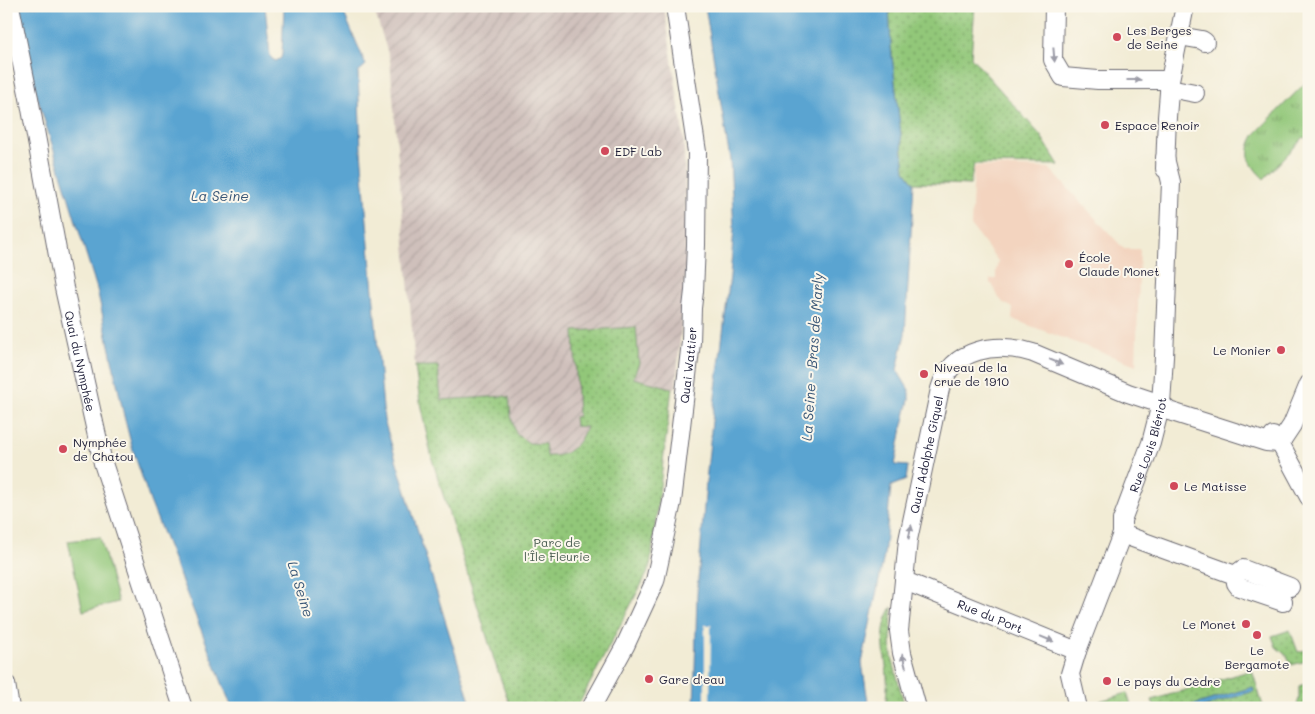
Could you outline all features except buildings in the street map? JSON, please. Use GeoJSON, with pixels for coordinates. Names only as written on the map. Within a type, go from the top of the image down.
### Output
{"type":"FeatureCollection","features":[{"type":"Feature","properties":{"kind":"street","name":"Quai du Nymphée"},"geometry":{"type":"LineString","coordinates":[[10,6],[64,288],[103,463],[183,708]]}},
{"type":"Feature","properties":{"kind":"street","name":"Quai Wattier"},"geometry":{"type":"LineString","coordinates":[[591,708],[625,646],[655,581],[672,502],[691,342],[696,245],[697,152],[675,6]]}},
{"type":"Feature","properties":{"kind":"street"},"geometry":{"type":"LineString","coordinates":[[1054,6],[1053,60],[1063,77],[1170,84],[1195,93]]}},
{"type":"Feature","properties":{"kind":"street","name":"Rue Louis Blériot"},"geometry":{"type":"LineString","coordinates":[[1078,708],[1070,674],[1077,651],[1122,534],[1132,522],[1168,427],[1154,385],[1171,241],[1165,158],[1170,84],[1185,6]]}},
{"type":"Feature","properties":{"kind":"street"},"geometry":{"type":"LineString","coordinates":[[1179,36],[1205,42]]}},
{"type":"Feature","properties":{"kind":"street","name":"Quai Adolphe Giquel"},"geometry":{"type":"LineString","coordinates":[[917,708],[899,630],[908,540],[940,389],[949,370],[958,361],[968,355],[990,348],[1019,348],[1161,404],[1174,403],[1269,432],[1280,443]]}},
{"type":"Feature","properties":{"kind":"street"},"geometry":{"type":"LineString","coordinates":[[1309,384],[1292,425],[1280,443],[1309,497]]}},
{"type":"Feature","properties":{"kind":"street"},"geometry":{"type":"LineString","coordinates":[[1122,534],[1235,576],[1239,587],[1286,595]]}},
{"type":"Feature","properties":{"kind":"street","name":"Rue du Port"},"geometry":{"type":"LineString","coordinates":[[904,581],[1077,651]]}},
{"type":"Feature","properties":{"kind":"street"},"geometry":{"type":"LineString","coordinates":[[6,684],[10,708]]}},
{"type":"Feature","properties":{"kind":"shaded area"},"geometry":{"type":"Polygon","coordinates":[[[373,6],[664,6],[684,140],[686,269],[676,387],[672,388],[633,378],[574,417],[575,426],[586,427],[582,438],[562,456],[547,456],[545,444],[529,443],[516,434],[511,416],[509,397],[440,400],[438,366],[415,366],[390,60],[373,6]]]}},
{"type":"Feature","properties":{"kind":"shaded area","name":"École Claude Monet"},"geometry":{"type":"Polygon","coordinates":[[[976,166],[1049,168],[1124,249],[1140,249],[1136,365],[1012,319],[1013,308],[999,298],[992,284],[990,284],[990,279],[996,279],[998,261],[971,226],[974,169],[976,166]]]}},
{"type":"Feature","properties":{"kind":"green space"},"geometry":{"type":"Polygon","coordinates":[[[889,6],[975,6],[971,57],[1041,136],[1059,165],[974,164],[970,185],[914,183],[905,171],[891,47],[889,6]]]}},
{"type":"Feature","properties":{"kind":"green space"},"geometry":{"type":"Polygon","coordinates":[[[1309,79],[1309,142],[1304,137],[1264,179],[1249,158],[1251,141],[1255,134],[1309,79]]]}},
{"type":"Feature","properties":{"kind":"green space","name":"Parc de l'Île Fleurie"},"geometry":{"type":"Polygon","coordinates":[[[636,327],[639,363],[633,378],[672,388],[650,568],[577,708],[511,708],[496,666],[432,459],[420,403],[415,366],[438,366],[441,400],[509,397],[511,416],[516,434],[529,443],[545,444],[547,456],[561,455],[576,445],[586,427],[575,426],[574,417],[578,416],[574,331],[636,327]]]}},
{"type":"Feature","properties":{"kind":"green space"},"geometry":{"type":"Polygon","coordinates":[[[100,537],[118,602],[83,611],[68,541],[100,537]]]}},
{"type":"Feature","properties":{"kind":"green space"},"geometry":{"type":"Polygon","coordinates":[[[892,607],[892,657],[905,708],[885,708],[887,680],[884,632],[892,607]]]}},
{"type":"Feature","properties":{"kind":"green space"},"geometry":{"type":"Polygon","coordinates":[[[1290,630],[1298,652],[1309,649],[1309,660],[1292,665],[1287,656],[1276,647],[1272,636],[1290,630]]]}},
{"type":"Feature","properties":{"kind":"green space"},"geometry":{"type":"Polygon","coordinates":[[[1252,670],[1263,706],[1256,708],[1199,708],[1254,691],[1253,687],[1184,708],[1155,708],[1152,700],[1252,670]]]}},
{"type":"Feature","properties":{"kind":"green space"},"geometry":{"type":"Polygon","coordinates":[[[1309,683],[1309,708],[1296,708],[1299,698],[1299,686],[1309,683]]]}},
{"type":"Feature","properties":{"kind":"green space"},"geometry":{"type":"Polygon","coordinates":[[[1127,693],[1132,708],[1102,708],[1100,701],[1127,693]]]}},
{"type":"Feature","properties":{"kind":"water","name":"La Seine"},"geometry":{"type":"Polygon","coordinates":[[[17,6],[265,6],[270,55],[276,61],[281,58],[282,54],[284,6],[341,6],[366,65],[358,72],[361,151],[384,420],[472,708],[232,708],[150,501],[132,447],[97,289],[31,77],[17,6]]]}},
{"type":"Feature","properties":{"kind":"water","name":"La Seine - Bras de Marly"},"geometry":{"type":"Polygon","coordinates":[[[705,6],[889,6],[891,47],[905,171],[914,183],[905,334],[897,370],[909,390],[909,400],[895,465],[908,466],[906,480],[891,486],[884,556],[862,663],[869,708],[694,708],[697,593],[706,482],[734,229],[730,160],[705,6]]]}},
{"type":"Feature","properties":{"kind":"water"},"geometry":{"type":"Polygon","coordinates":[[[1253,687],[1254,691],[1199,708],[1184,708],[1253,687]]]}},
{"type":"Feature","properties":{"kind":"pier"},"geometry":{"type":"Polygon","coordinates":[[[705,625],[711,625],[710,706],[705,706],[705,625]]]}},
{"type":"Feature","properties":{"kind":"place","name":"Les Berges de Seine"},"geometry":{"type":"Point","coordinates":[1117,37]}},
{"type":"Feature","properties":{"kind":"place","name":"Espace Renoir"},"geometry":{"type":"Point","coordinates":[1105,125]}},
{"type":"Feature","properties":{"kind":"place","name":"EDF Lab"},"geometry":{"type":"Point","coordinates":[605,151]}},
{"type":"Feature","properties":{"kind":"place","name":"École Claude Monet"},"geometry":{"type":"Point","coordinates":[1069,264]}},
{"type":"Feature","properties":{"kind":"place","name":"Le Monier"},"geometry":{"type":"Point","coordinates":[1281,350]}},
{"type":"Feature","properties":{"kind":"place","name":"Niveau de la crue de 1910"},"geometry":{"type":"Point","coordinates":[924,374]}},
{"type":"Feature","properties":{"kind":"place","name":"Nymphée de Chatou"},"geometry":{"type":"Point","coordinates":[63,449]}},
{"type":"Feature","properties":{"kind":"place","name":"Le Matisse"},"geometry":{"type":"Point","coordinates":[1174,486]}},
{"type":"Feature","properties":{"kind":"place","name":"Le Monet"},"geometry":{"type":"Point","coordinates":[1246,624]}},
{"type":"Feature","properties":{"kind":"place","name":"Le Bergamote"},"geometry":{"type":"Point","coordinates":[1257,635]}},
{"type":"Feature","properties":{"kind":"place","name":"Gare d'eau"},"geometry":{"type":"Point","coordinates":[649,679]}},
{"type":"Feature","properties":{"kind":"place","name":"Le pays du Cèdre"},"geometry":{"type":"Point","coordinates":[1107,681]}}]}
